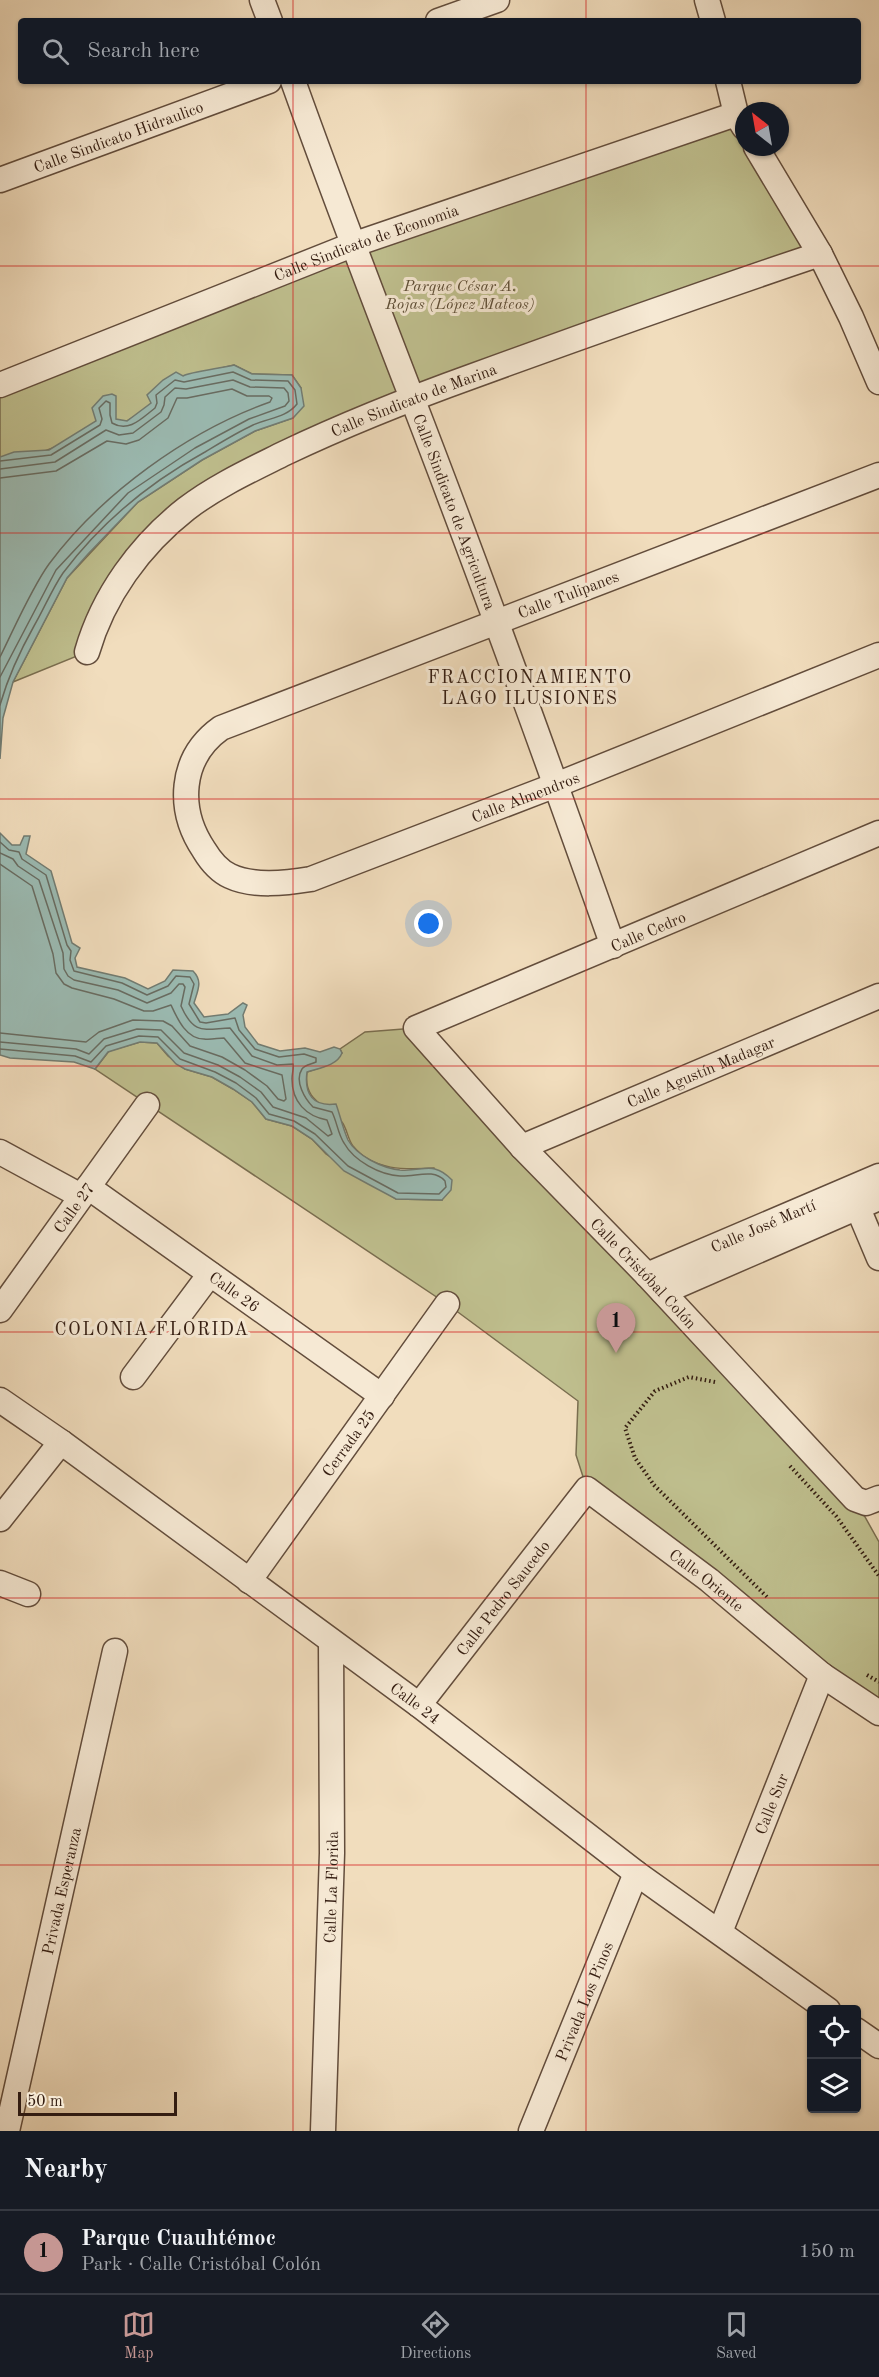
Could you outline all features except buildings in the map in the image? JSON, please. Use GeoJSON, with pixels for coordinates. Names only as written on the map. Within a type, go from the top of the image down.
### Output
{"type":"FeatureCollection","features":[{"type":"Feature","properties":{"kind":"street"},"geometry":{"type":"LineString","coordinates":[[262,0],[269,18]]}},
{"type":"Feature","properties":{"kind":"street"},"geometry":{"type":"LineString","coordinates":[[446,18],[497,0]]}},
{"type":"Feature","properties":{"kind":"street"},"geometry":{"type":"LineString","coordinates":[[708,0],[711,18]]}},
{"type":"Feature","properties":{"kind":"street","name":"Calle Sindicato Hidraulico"},"geometry":{"type":"LineString","coordinates":[[0,180],[261,84]]}},
{"type":"Feature","properties":{"kind":"street","name":"Calle Sindicato de Agricultura"},"geometry":{"type":"LineString","coordinates":[[294,84],[352,245],[412,398],[556,785],[613,946]]}},
{"type":"Feature","properties":{"kind":"street"},"geometry":{"type":"LineString","coordinates":[[729,84],[735,104]]}},
{"type":"Feature","properties":{"kind":"street","name":"Calle Sindicato de Economia"},"geometry":{"type":"LineString","coordinates":[[0,385],[352,245],[735,122]]}},
{"type":"Feature","properties":{"kind":"street"},"geometry":{"type":"LineString","coordinates":[[761,156],[820,254],[879,382]]}},
{"type":"Feature","properties":{"kind":"street","name":"Calle Sindicato de Marina"},"geometry":{"type":"LineString","coordinates":[[87,652],[101,612],[123,577],[155,537],[184,511],[220,487],[273,459],[355,421],[412,398],[649,312],[820,254]]}},
{"type":"Feature","properties":{"kind":"street","name":"Calle Tulipanes"},"geometry":{"type":"LineString","coordinates":[[189,822],[186,792],[190,768],[206,741],[221,728],[879,475]]}},
{"type":"Feature","properties":{"kind":"street","name":"Calle Almendros"},"geometry":{"type":"LineString","coordinates":[[189,822],[207,856],[228,875],[253,881],[291,882],[330,874],[879,655]]}},
{"type":"Feature","properties":{"kind":"street","name":"Calle Cedro"},"geometry":{"type":"LineString","coordinates":[[416,1028],[879,833]]}},
{"type":"Feature","properties":{"kind":"street","name":"Calle Agustín Madagar"},"geometry":{"type":"LineString","coordinates":[[522,1147],[879,996]]}},
{"type":"Feature","properties":{"kind":"street","name":"Calle Cristóbal Colón"},"geometry":{"type":"LineString","coordinates":[[416,1028],[522,1147],[655,1284],[855,1499],[866,1503],[879,1498]]}},
{"type":"Feature","properties":{"kind":"street","name":"Calle 27"},"geometry":{"type":"LineString","coordinates":[[0,1310],[147,1105]]}},
{"type":"Feature","properties":{"kind":"street","name":"Calle 26"},"geometry":{"type":"LineString","coordinates":[[0,1152],[85,1192],[210,1274],[382,1396]]}},
{"type":"Feature","properties":{"kind":"street","name":"Calle José Martí"},"geometry":{"type":"LineString","coordinates":[[655,1284],[862,1198],[879,1176]]}},
{"type":"Feature","properties":{"kind":"street"},"geometry":{"type":"LineString","coordinates":[[862,1198],[879,1258]]}},
{"type":"Feature","properties":{"kind":"street"},"geometry":{"type":"LineString","coordinates":[[133,1377],[210,1274]]}},
{"type":"Feature","properties":{"kind":"street","name":"Cerrada 25"},"geometry":{"type":"LineString","coordinates":[[249,1581],[447,1304]]}},
{"type":"Feature","properties":{"kind":"street","name":"Calle 24"},"geometry":{"type":"LineString","coordinates":[[0,1400],[419,1705],[636,1873],[821,2005]]}},
{"type":"Feature","properties":{"kind":"street"},"geometry":{"type":"LineString","coordinates":[[0,1519],[60,1442]]}},
{"type":"Feature","properties":{"kind":"street","name":"Calle Oriente"},"geometry":{"type":"LineString","coordinates":[[587,1489],[709,1580],[822,1675],[879,1713]]}},
{"type":"Feature","properties":{"kind":"street","name":"Calle Pedro Saucedo"},"geometry":{"type":"LineString","coordinates":[[419,1705],[587,1489]]}},
{"type":"Feature","properties":{"kind":"street"},"geometry":{"type":"LineString","coordinates":[[0,1583],[28,1594]]}},
{"type":"Feature","properties":{"kind":"street","name":"Calle La Florida"},"geometry":{"type":"LineString","coordinates":[[322,2131],[332,1853],[331,1641]]}},
{"type":"Feature","properties":{"kind":"street","name":"Privada Esperanza"},"geometry":{"type":"LineString","coordinates":[[7,2131],[115,1651]]}},
{"type":"Feature","properties":{"kind":"street","name":"Calle Sur"},"geometry":{"type":"LineString","coordinates":[[720,1932],[822,1675]]}},
{"type":"Feature","properties":{"kind":"street","name":"Privada Los Pinos"},"geometry":{"type":"LineString","coordinates":[[531,2131],[636,1873]]}},
{"type":"Feature","properties":{"kind":"street"},"geometry":{"type":"LineString","coordinates":[[861,2033],[879,2046]]}},
{"type":"Feature","properties":{"kind":"path"},"geometry":{"type":"LineString","coordinates":[[721,1389],[713,1381],[689,1377],[655,1391],[625,1428],[635,1458],[654,1485],[772,1602]]}},
{"type":"Feature","properties":{"kind":"path"},"geometry":{"type":"LineString","coordinates":[[790,1465],[836,1516],[879,1576]]}},
{"type":"Feature","properties":{"kind":"path"},"geometry":{"type":"LineString","coordinates":[[860,1671],[879,1682]]}},
{"type":"Feature","properties":{"kind":"green space","name":"Parque César A. Rojas (López Mateos)"},"geometry":{"type":"Polygon","coordinates":[[[735,114],[735,156],[761,156],[820,254],[412,398],[174,519],[87,652],[13,682],[67,578],[138,502],[202,460],[255,431],[293,418],[301,388],[292,375],[252,374],[234,365],[209,371],[127,421],[9,464],[0,474],[0,385],[735,114]]]}},
{"type":"Feature","properties":{"kind":"green space"},"geometry":{"type":"Polygon","coordinates":[[[416,1028],[855,1499],[879,1542],[879,1718],[587,1489],[576,1455],[578,1401],[447,1304],[95,1069],[109,1051],[140,1042],[157,1043],[168,1056],[185,1069],[212,1077],[233,1089],[252,1102],[266,1119],[292,1126],[312,1139],[326,1154],[396,1199],[442,1200],[434,1168],[401,1169],[370,1160],[353,1146],[341,1121],[316,1101],[308,1089],[307,1072],[322,1067],[342,1053],[340,1049],[365,1032],[416,1028]]]}},
{"type":"Feature","properties":{"kind":"water"},"geometry":{"type":"Polygon","coordinates":[[[234,365],[252,374],[292,375],[301,388],[304,406],[293,418],[255,431],[202,460],[138,502],[67,578],[13,682],[3,718],[0,759],[0,457],[14,452],[49,450],[96,421],[92,408],[103,396],[112,394],[116,396],[116,419],[127,421],[151,403],[147,395],[163,380],[176,372],[183,376],[234,365]]]}},
{"type":"Feature","properties":{"kind":"water"},"geometry":{"type":"Polygon","coordinates":[[[0,833],[12,845],[20,845],[24,836],[30,836],[26,854],[51,871],[72,943],[80,948],[75,958],[77,967],[125,978],[148,989],[165,981],[173,970],[193,971],[199,982],[194,1003],[204,1017],[228,1014],[243,1003],[247,1005],[243,1015],[245,1027],[258,1044],[280,1051],[305,1048],[320,1052],[334,1047],[340,1049],[342,1053],[336,1061],[307,1072],[307,1087],[312,1097],[321,1103],[336,1104],[348,1140],[364,1156],[393,1169],[439,1170],[452,1180],[451,1190],[442,1200],[396,1199],[344,1171],[312,1139],[292,1126],[266,1119],[252,1102],[233,1089],[212,1077],[176,1064],[157,1043],[140,1042],[108,1052],[95,1069],[74,1062],[10,1058],[0,1055],[0,833]]]}},
{"type":"Feature","properties":{"kind":"place","name":"Parque Cuauhtémoc"},"geometry":{"type":"Point","coordinates":[616,1353]}},
{"type":"Feature","properties":{"kind":"district","name":"FRACCIONAMIENTO LAGO ILUSIONES"},"geometry":{"type":"Point","coordinates":[530,687]}},
{"type":"Feature","properties":{"kind":"district","name":"COLONIA FLORIDA"},"geometry":{"type":"Point","coordinates":[152,1329]}}]}
